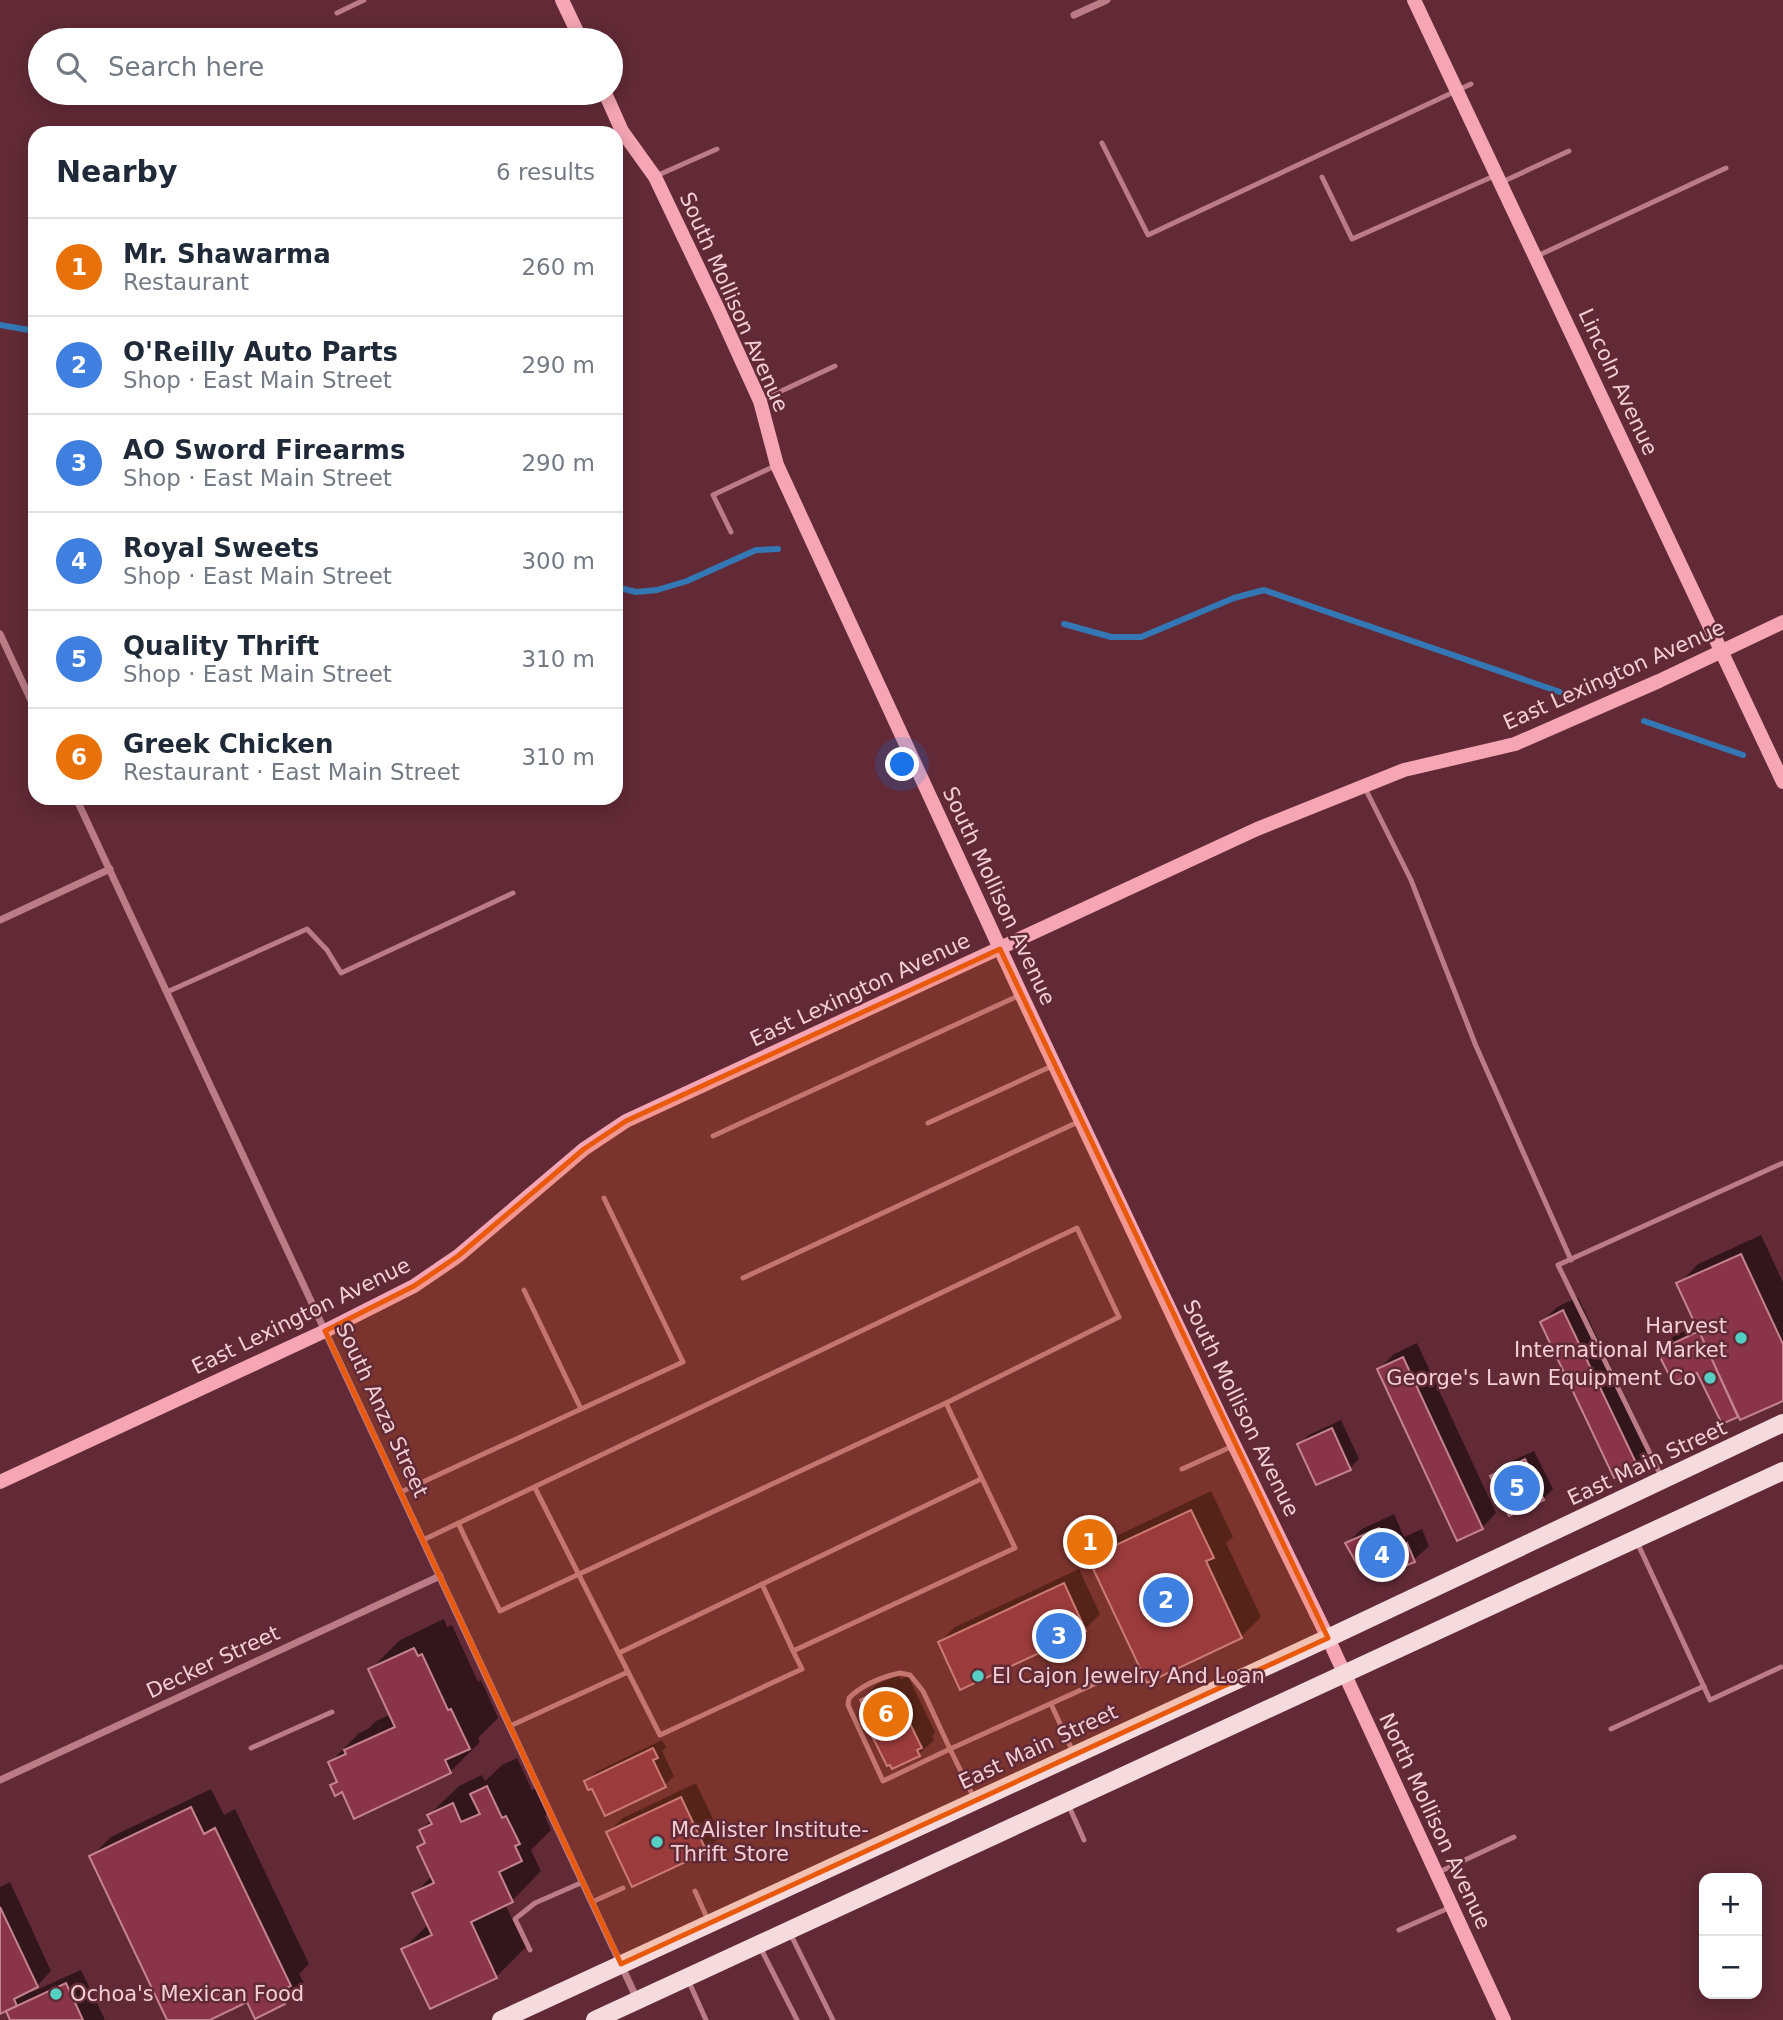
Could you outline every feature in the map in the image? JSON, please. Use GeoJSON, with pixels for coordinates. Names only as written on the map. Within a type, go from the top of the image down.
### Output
{"type":"FeatureCollection","features":[{"type":"Feature","properties":{"kind":"main road","name":"East Main Street"},"geometry":{"type":"LineString","coordinates":[[501,2020],[1328,1638],[1783,1423]]}},
{"type":"Feature","properties":{"kind":"main road"},"geometry":{"type":"LineString","coordinates":[[595,2020],[1783,1471]]}},
{"type":"Feature","properties":{"kind":"street"},"geometry":{"type":"LineString","coordinates":[[562,0],[575,28]]}},
{"type":"Feature","properties":{"kind":"street"},"geometry":{"type":"LineString","coordinates":[[1074,15],[1107,0]]}},
{"type":"Feature","properties":{"kind":"street","name":"Lincoln Avenue"},"geometry":{"type":"LineString","coordinates":[[1414,0],[1783,782]]}},
{"type":"Feature","properties":{"kind":"street","name":"South Mollison Avenue"},"geometry":{"type":"LineString","coordinates":[[610,105],[620,126]]}},
{"type":"Feature","properties":{"kind":"street","name":"South Mollison Avenue"},"geometry":{"type":"LineString","coordinates":[[623,132],[655,177],[760,401],[776,465],[1021,994],[1234,1446],[1328,1638]]}},
{"type":"Feature","properties":{"kind":"street","name":"East Lexington Avenue"},"geometry":{"type":"LineString","coordinates":[[0,1482],[325,1331],[414,1286],[458,1256],[584,1149],[626,1121],[1257,830],[1404,771],[1515,744],[1659,681],[1783,622]]}},
{"type":"Feature","properties":{"kind":"street"},"geometry":{"type":"LineString","coordinates":[[0,634],[28,694]]}},
{"type":"Feature","properties":{"kind":"street","name":"South Anza Street"},"geometry":{"type":"LineString","coordinates":[[79,805],[637,2000]]}},
{"type":"Feature","properties":{"kind":"street"},"geometry":{"type":"LineString","coordinates":[[0,920],[110,869]]}},
{"type":"Feature","properties":{"kind":"street","name":"Decker Street"},"geometry":{"type":"LineString","coordinates":[[0,1780],[440,1576]]}},
{"type":"Feature","properties":{"kind":"street","name":"North Mollison Avenue"},"geometry":{"type":"LineString","coordinates":[[1328,1638],[1504,2020]]}},
{"type":"Feature","properties":{"kind":"lane"},"geometry":{"type":"LineString","coordinates":[[337,13],[364,0]]}},
{"type":"Feature","properties":{"kind":"lane"},"geometry":{"type":"LineString","coordinates":[[1102,143],[1147,235],[1471,84]]}},
{"type":"Feature","properties":{"kind":"lane"},"geometry":{"type":"LineString","coordinates":[[655,177],[717,149]]}},
{"type":"Feature","properties":{"kind":"lane"},"geometry":{"type":"LineString","coordinates":[[1322,177],[1352,239],[1569,151]]}},
{"type":"Feature","properties":{"kind":"lane"},"geometry":{"type":"LineString","coordinates":[[1535,257],[1726,168]]}},
{"type":"Feature","properties":{"kind":"lane"},"geometry":{"type":"LineString","coordinates":[[760,401],[835,366]]}},
{"type":"Feature","properties":{"kind":"lane"},"geometry":{"type":"LineString","coordinates":[[730,532],[713,495],[776,465]]}},
{"type":"Feature","properties":{"kind":"lane"},"geometry":{"type":"LineString","coordinates":[[1364,786],[1411,880],[1476,1046],[1571,1259]]}},
{"type":"Feature","properties":{"kind":"lane"},"geometry":{"type":"LineString","coordinates":[[167,992],[307,929],[327,950],[341,973],[513,893]]}},
{"type":"Feature","properties":{"kind":"lane"},"geometry":{"type":"LineString","coordinates":[[713,1136],[1021,994]]}},
{"type":"Feature","properties":{"kind":"lane"},"geometry":{"type":"LineString","coordinates":[[928,1123],[1055,1065]]}},
{"type":"Feature","properties":{"kind":"lane"},"geometry":{"type":"LineString","coordinates":[[743,1278],[1081,1120]]}},
{"type":"Feature","properties":{"kind":"lane"},"geometry":{"type":"LineString","coordinates":[[1663,1480],[1558,1265],[1783,1163]]}},
{"type":"Feature","properties":{"kind":"lane"},"geometry":{"type":"LineString","coordinates":[[401,1492],[683,1362],[604,1198]]}},
{"type":"Feature","properties":{"kind":"lane"},"geometry":{"type":"LineString","coordinates":[[423,1540],[1077,1228],[1119,1317],[946,1403],[500,1611],[458,1524]]}},
{"type":"Feature","properties":{"kind":"lane"},"geometry":{"type":"LineString","coordinates":[[524,1290],[581,1409]]}},
{"type":"Feature","properties":{"kind":"lane"},"geometry":{"type":"LineString","coordinates":[[793,1651],[1014,1548],[946,1403]]}},
{"type":"Feature","properties":{"kind":"lane"},"geometry":{"type":"LineString","coordinates":[[1182,1469],[1234,1446]]}},
{"type":"Feature","properties":{"kind":"lane"},"geometry":{"type":"LineString","coordinates":[[619,1653],[981,1479]]}},
{"type":"Feature","properties":{"kind":"lane"},"geometry":{"type":"LineString","coordinates":[[535,1488],[660,1735],[802,1669],[762,1584]]}},
{"type":"Feature","properties":{"kind":"lane"},"geometry":{"type":"LineString","coordinates":[[1636,1539],[1710,1700],[1782,1667]]}},
{"type":"Feature","properties":{"kind":"lane"},"geometry":{"type":"LineString","coordinates":[[510,1726],[628,1672]]}},
{"type":"Feature","properties":{"kind":"lane"},"geometry":{"type":"LineString","coordinates":[[975,1801],[950,1749],[923,1691],[910,1675],[900,1673],[876,1681],[856,1691],[849,1698],[848,1705],[883,1781],[950,1749],[1112,1676]]}},
{"type":"Feature","properties":{"kind":"lane"},"geometry":{"type":"LineString","coordinates":[[1611,1729],[1704,1686]]}},
{"type":"Feature","properties":{"kind":"lane"},"geometry":{"type":"LineString","coordinates":[[1051,1704],[1074,1755]]}},
{"type":"Feature","properties":{"kind":"lane"},"geometry":{"type":"LineString","coordinates":[[251,1748],[332,1712]]}},
{"type":"Feature","properties":{"kind":"lane"},"geometry":{"type":"LineString","coordinates":[[1068,1803],[1084,1840]]}},
{"type":"Feature","properties":{"kind":"lane"},"geometry":{"type":"LineString","coordinates":[[1435,1874],[1514,1837]]}},
{"type":"Feature","properties":{"kind":"lane"},"geometry":{"type":"LineString","coordinates":[[530,1950],[515,1919],[535,1903],[583,1882]]}},
{"type":"Feature","properties":{"kind":"lane"},"geometry":{"type":"LineString","coordinates":[[592,1902],[623,1888]]}},
{"type":"Feature","properties":{"kind":"lane"},"geometry":{"type":"LineString","coordinates":[[695,1891],[709,1923]]}},
{"type":"Feature","properties":{"kind":"lane"},"geometry":{"type":"LineString","coordinates":[[1399,1930],[1451,1907]]}},
{"type":"Feature","properties":{"kind":"lane"},"geometry":{"type":"LineString","coordinates":[[790,1932],[833,2020]]}},
{"type":"Feature","properties":{"kind":"lane"},"geometry":{"type":"LineString","coordinates":[[760,1946],[797,2020]]}},
{"type":"Feature","properties":{"kind":"lane"},"geometry":{"type":"LineString","coordinates":[[688,1979],[706,2020]]}},
{"type":"Feature","properties":{"kind":"highlighted area"},"geometry":{"type":"Polygon","coordinates":[[[1000,949],[1328,1638],[621,1964],[325,1331],[414,1286],[458,1256],[584,1149],[626,1121],[1000,949]]]}},
{"type":"Feature","properties":{"kind":"building","name":"Harvest International Market"},"geometry":{"type":"Polygon","coordinates":[[[1741,1254],[1783,1344],[1783,1401],[1740,1420],[1676,1283],[1741,1254]]]}},
{"type":"Feature","properties":{"kind":"building"},"geometry":{"type":"Polygon","coordinates":[[[1563,1310],[1638,1467],[1614,1478],[1540,1322],[1563,1310]]]}},
{"type":"Feature","properties":{"kind":"building","name":"George's Lawn Equipment Co"},"geometry":{"type":"Polygon","coordinates":[[[1699,1331],[1738,1417],[1722,1424],[1697,1373],[1673,1383],[1657,1351],[1699,1331]]]}},
{"type":"Feature","properties":{"kind":"building"},"geometry":{"type":"Polygon","coordinates":[[[1403,1357],[1483,1529],[1457,1541],[1377,1369],[1403,1357]]]}},
{"type":"Feature","properties":{"kind":"building"},"geometry":{"type":"Polygon","coordinates":[[[1332,1428],[1351,1470],[1316,1485],[1297,1444],[1332,1428]]]}},
{"type":"Feature","properties":{"kind":"building"},"geometry":{"type":"Polygon","coordinates":[[[1525,1459],[1544,1500],[1509,1516],[1490,1476],[1525,1459]]]}},
{"type":"Feature","properties":{"kind":"building"},"geometry":{"type":"Polygon","coordinates":[[[1191,1510],[1214,1558],[1206,1561],[1242,1638],[1147,1683],[1088,1558],[1191,1510]]]}},
{"type":"Feature","properties":{"kind":"building"},"geometry":{"type":"Polygon","coordinates":[[[1379,1528],[1389,1550],[1407,1543],[1415,1562],[1382,1575],[1369,1572],[1357,1564],[1345,1543],[1379,1528]]]}},
{"type":"Feature","properties":{"kind":"building"},"geometry":{"type":"Polygon","coordinates":[[[1064,1583],[1086,1631],[960,1690],[938,1642],[1064,1583]]]}},
{"type":"Feature","properties":{"kind":"building"},"geometry":{"type":"Polygon","coordinates":[[[414,1648],[418,1656],[422,1654],[470,1749],[445,1760],[451,1773],[354,1819],[342,1792],[335,1796],[330,1785],[337,1782],[328,1762],[346,1754],[344,1750],[395,1727],[368,1669],[414,1648]]]}},
{"type":"Feature","properties":{"kind":"building"},"geometry":{"type":"Polygon","coordinates":[[[883,1688],[886,1693],[893,1689],[922,1748],[917,1750],[920,1756],[892,1769],[890,1765],[887,1766],[869,1730],[873,1729],[860,1700],[883,1688]]]}},
{"type":"Feature","properties":{"kind":"building"},"geometry":{"type":"Polygon","coordinates":[[[653,1748],[658,1758],[653,1760],[666,1787],[605,1816],[592,1789],[588,1790],[584,1781],[653,1748]]]}},
{"type":"Feature","properties":{"kind":"building"},"geometry":{"type":"Polygon","coordinates":[[[487,1786],[502,1818],[506,1816],[520,1844],[515,1846],[522,1861],[499,1872],[513,1902],[471,1922],[497,1978],[430,2009],[401,1949],[432,1935],[412,1893],[434,1883],[417,1847],[425,1843],[419,1830],[432,1824],[427,1815],[453,1803],[461,1822],[480,1814],[470,1794],[487,1786]]]}},
{"type":"Feature","properties":{"kind":"building","name":"McAlister Institute- Thrift Store"},"geometry":{"type":"Polygon","coordinates":[[[681,1797],[707,1852],[632,1887],[606,1832],[681,1797]]]}},
{"type":"Feature","properties":{"kind":"building"},"geometry":{"type":"Polygon","coordinates":[[[191,1807],[204,1834],[215,1828],[291,1986],[279,1991],[285,2004],[255,2019],[247,2002],[210,2020],[167,2020],[89,1856],[191,1807]]]}},
{"type":"Feature","properties":{"kind":"building"},"geometry":{"type":"Polygon","coordinates":[[[0,1907],[38,1987],[14,1999],[17,2006],[0,2014],[0,1907]]]}},
{"type":"Feature","properties":{"kind":"building","name":"Ochoa's Mexican Food"},"geometry":{"type":"Polygon","coordinates":[[[66,1983],[83,2020],[10,2020],[6,2011],[66,1983]]]}},
{"type":"Feature","properties":{"kind":"waterway"},"geometry":{"type":"LineString","coordinates":[[0,325],[28,330]]}},
{"type":"Feature","properties":{"kind":"waterway"},"geometry":{"type":"LineString","coordinates":[[623,589],[636,592],[657,590],[687,581],[756,550],[778,549]]}},
{"type":"Feature","properties":{"kind":"waterway"},"geometry":{"type":"LineString","coordinates":[[1064,624],[1111,637],[1141,637],[1234,598],[1264,590],[1560,692]]}},
{"type":"Feature","properties":{"kind":"waterway"},"geometry":{"type":"LineString","coordinates":[[1644,721],[1743,755]]}},
{"type":"Feature","properties":{"kind":"place","name":"Harvest International Market"},"geometry":{"type":"Point","coordinates":[1741,1338]}},
{"type":"Feature","properties":{"kind":"place","name":"George's Lawn Equipment Co"},"geometry":{"type":"Point","coordinates":[1710,1378]}},
{"type":"Feature","properties":{"kind":"place","name":"Quality Thrift"},"geometry":{"type":"Point","coordinates":[1517,1488]}},
{"type":"Feature","properties":{"kind":"place","name":"Mr. Shawarma"},"geometry":{"type":"Point","coordinates":[1090,1542]}},
{"type":"Feature","properties":{"kind":"place","name":"Royal Sweets"},"geometry":{"type":"Point","coordinates":[1382,1555]}},
{"type":"Feature","properties":{"kind":"place","name":"O'Reilly Auto Parts"},"geometry":{"type":"Point","coordinates":[1166,1600]}},
{"type":"Feature","properties":{"kind":"place","name":"AO Sword Firearms"},"geometry":{"type":"Point","coordinates":[1059,1636]}},
{"type":"Feature","properties":{"kind":"place","name":"El Cajon Jewelry And Loan"},"geometry":{"type":"Point","coordinates":[978,1676]}},
{"type":"Feature","properties":{"kind":"place","name":"Greek Chicken"},"geometry":{"type":"Point","coordinates":[886,1714]}},
{"type":"Feature","properties":{"kind":"place","name":"McAlister Institute- Thrift Store"},"geometry":{"type":"Point","coordinates":[657,1842]}},
{"type":"Feature","properties":{"kind":"place","name":"Ochoa's Mexican Food"},"geometry":{"type":"Point","coordinates":[56,1994]}}]}
